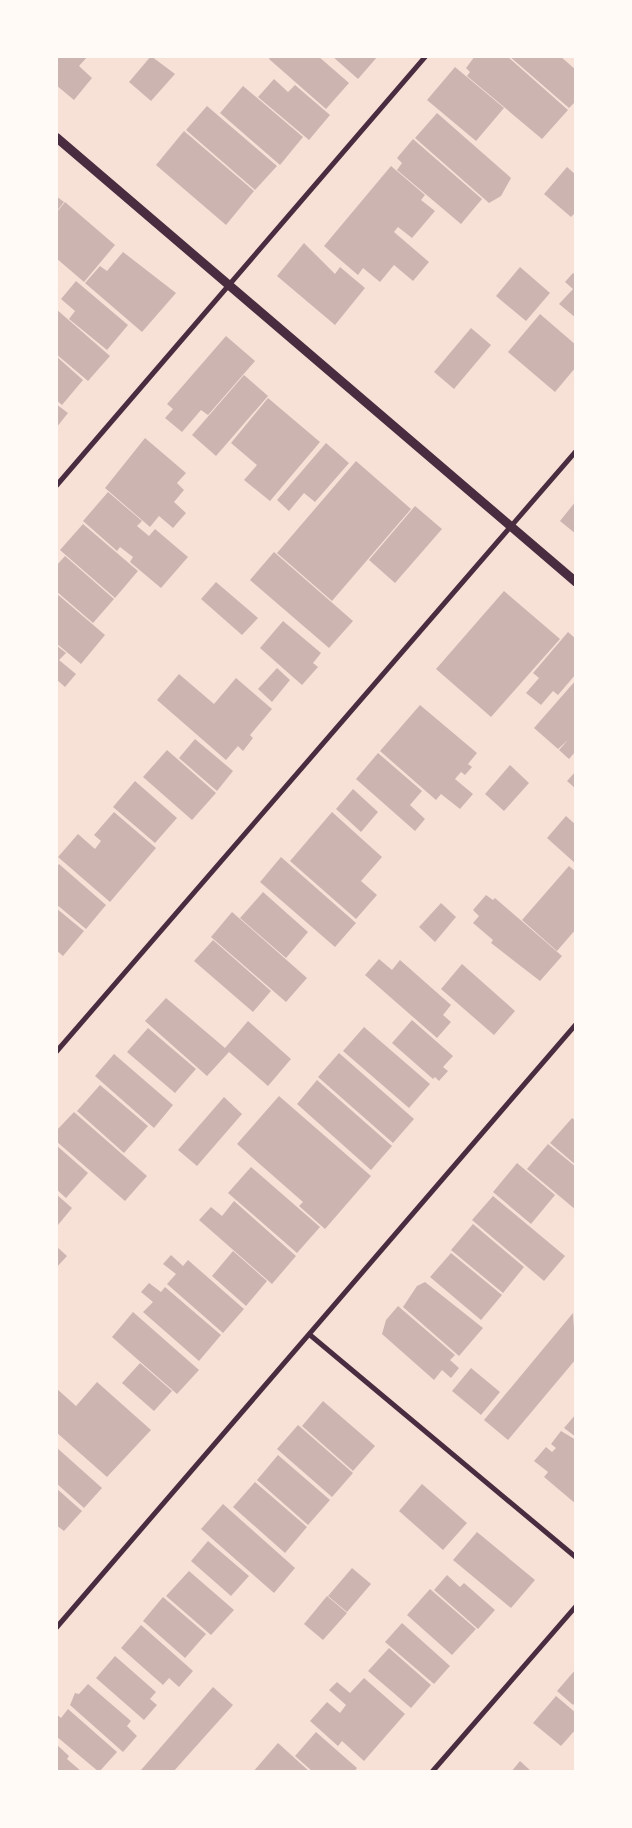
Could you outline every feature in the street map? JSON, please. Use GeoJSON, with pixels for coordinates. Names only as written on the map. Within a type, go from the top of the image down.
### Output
{"type":"FeatureCollection","features":[{"type":"Feature","properties":{"kind":"street"},"geometry":{"type":"LineString","coordinates":[[56,485],[425,56]]}},
{"type":"Feature","properties":{"kind":"street"},"geometry":{"type":"LineString","coordinates":[[56,137],[576,582]]}},
{"type":"Feature","properties":{"kind":"street"},"geometry":{"type":"LineString","coordinates":[[56,1051],[576,450]]}},
{"type":"Feature","properties":{"kind":"street"},"geometry":{"type":"LineString","coordinates":[[56,1627],[576,1023]]}},
{"type":"Feature","properties":{"kind":"street"},"geometry":{"type":"LineString","coordinates":[[309,1334],[576,1557]]}},
{"type":"Feature","properties":{"kind":"street"},"geometry":{"type":"LineString","coordinates":[[431,1772],[576,1605]]}},
{"type":"Feature","properties":{"kind":"building"},"geometry":{"type":"Polygon","coordinates":[[[56,56],[88,56],[79,66],[92,78],[74,100],[56,85],[56,56]]]}},
{"type":"Feature","properties":{"kind":"building"},"geometry":{"type":"Polygon","coordinates":[[[151,56],[175,74],[151,101],[129,82],[151,56]]]}},
{"type":"Feature","properties":{"kind":"building"},"geometry":{"type":"Polygon","coordinates":[[[271,56],[318,56],[349,83],[326,109],[269,59],[271,56]]]}},
{"type":"Feature","properties":{"kind":"building"},"geometry":{"type":"Polygon","coordinates":[[[332,56],[378,56],[358,79],[332,56]]]}},
{"type":"Feature","properties":{"kind":"building"},"geometry":{"type":"Polygon","coordinates":[[[475,56],[507,56],[568,110],[542,139],[467,76],[470,72],[466,68],[475,56]]]}},
{"type":"Feature","properties":{"kind":"building"},"geometry":{"type":"Polygon","coordinates":[[[509,56],[560,56],[576,70],[576,101],[569,108],[509,56]]]}},
{"type":"Feature","properties":{"kind":"building"},"geometry":{"type":"Polygon","coordinates":[[[455,67],[504,108],[476,141],[427,100],[455,67]]]}},
{"type":"Feature","properties":{"kind":"building"},"geometry":{"type":"Polygon","coordinates":[[[274,79],[288,92],[295,85],[330,115],[309,140],[258,97],[274,79]]]}},
{"type":"Feature","properties":{"kind":"building"},"geometry":{"type":"Polygon","coordinates":[[[243,86],[303,137],[280,165],[220,113],[243,86]]]}},
{"type":"Feature","properties":{"kind":"building"},"geometry":{"type":"Polygon","coordinates":[[[207,106],[277,166],[255,190],[186,130],[207,106]]]}},
{"type":"Feature","properties":{"kind":"building"},"geometry":{"type":"Polygon","coordinates":[[[437,113],[511,178],[501,196],[489,203],[415,138],[437,113]]]}},
{"type":"Feature","properties":{"kind":"building"},"geometry":{"type":"Polygon","coordinates":[[[184,131],[254,191],[226,225],[156,165],[184,131]]]}},
{"type":"Feature","properties":{"kind":"building"},"geometry":{"type":"Polygon","coordinates":[[[413,139],[482,199],[461,224],[397,170],[402,163],[397,158],[413,139]]]}},
{"type":"Feature","properties":{"kind":"building"},"geometry":{"type":"Polygon","coordinates":[[[391,166],[425,195],[421,200],[435,211],[412,238],[398,227],[394,232],[429,262],[413,281],[394,265],[380,282],[363,268],[358,275],[324,246],[391,166]]]}},
{"type":"Feature","properties":{"kind":"building"},"geometry":{"type":"Polygon","coordinates":[[[567,167],[576,175],[576,212],[571,217],[544,194],[567,167]]]}},
{"type":"Feature","properties":{"kind":"building"},"geometry":{"type":"Polygon","coordinates":[[[56,196],[64,202],[56,212],[56,196]]]}},
{"type":"Feature","properties":{"kind":"building"},"geometry":{"type":"Polygon","coordinates":[[[65,202],[115,245],[84,282],[56,258],[56,213],[65,202]]]}},
{"type":"Feature","properties":{"kind":"building"},"geometry":{"type":"Polygon","coordinates":[[[304,243],[335,274],[340,267],[365,288],[335,325],[277,276],[304,243]]]}},
{"type":"Feature","properties":{"kind":"building"},"geometry":{"type":"Polygon","coordinates":[[[123,252],[176,293],[142,332],[85,283],[100,266],[107,271],[123,252]]]}},
{"type":"Feature","properties":{"kind":"building"},"geometry":{"type":"Polygon","coordinates":[[[520,267],[550,293],[526,321],[496,296],[520,267]]]}},
{"type":"Feature","properties":{"kind":"building"},"geometry":{"type":"Polygon","coordinates":[[[573,273],[576,275],[576,318],[559,304],[573,289],[565,282],[573,273]]]}},
{"type":"Feature","properties":{"kind":"building"},"geometry":{"type":"Polygon","coordinates":[[[76,281],[128,325],[107,350],[69,319],[75,311],[61,299],[76,281]]]}},
{"type":"Feature","properties":{"kind":"building"},"geometry":{"type":"Polygon","coordinates":[[[56,309],[110,356],[88,381],[56,354],[56,309]]]}},
{"type":"Feature","properties":{"kind":"building"},"geometry":{"type":"Polygon","coordinates":[[[540,314],[576,345],[576,367],[555,392],[508,352],[540,314]]]}},
{"type":"Feature","properties":{"kind":"building"},"geometry":{"type":"Polygon","coordinates":[[[471,328],[491,345],[454,389],[434,372],[471,328]]]}},
{"type":"Feature","properties":{"kind":"building"},"geometry":{"type":"Polygon","coordinates":[[[226,336],[255,361],[208,415],[201,410],[182,432],[165,418],[173,409],[167,404],[226,336]]]}},
{"type":"Feature","properties":{"kind":"building"},"geometry":{"type":"Polygon","coordinates":[[[56,356],[83,380],[62,405],[56,400],[56,356]]]}},
{"type":"Feature","properties":{"kind":"building"},"geometry":{"type":"Polygon","coordinates":[[[244,375],[268,396],[216,456],[192,435],[244,375]]]}},
{"type":"Feature","properties":{"kind":"building"},"geometry":{"type":"Polygon","coordinates":[[[268,398],[320,442],[270,501],[244,480],[257,465],[231,443],[268,398]]]}},
{"type":"Feature","properties":{"kind":"building"},"geometry":{"type":"Polygon","coordinates":[[[56,404],[68,413],[56,428],[56,404]]]}},
{"type":"Feature","properties":{"kind":"building"},"geometry":{"type":"Polygon","coordinates":[[[145,438],[186,473],[177,483],[184,490],[174,502],[186,513],[173,528],[159,516],[150,527],[105,488],[145,438]]]}},
{"type":"Feature","properties":{"kind":"building"},"geometry":{"type":"Polygon","coordinates":[[[326,443],[349,463],[315,502],[304,493],[289,511],[277,500],[326,443]]]}},
{"type":"Feature","properties":{"kind":"building"},"geometry":{"type":"Polygon","coordinates":[[[356,461],[411,509],[332,601],[277,553],[356,461]]]}},
{"type":"Feature","properties":{"kind":"building"},"geometry":{"type":"Polygon","coordinates":[[[108,492],[142,521],[137,526],[149,536],[155,529],[188,557],[161,588],[130,562],[133,557],[120,547],[117,551],[83,521],[108,492]]]}},
{"type":"Feature","properties":{"kind":"building"},"geometry":{"type":"Polygon","coordinates":[[[576,501],[576,534],[560,521],[576,501]]]}},
{"type":"Feature","properties":{"kind":"building"},"geometry":{"type":"Polygon","coordinates":[[[415,506],[442,529],[395,583],[369,560],[415,506]]]}},
{"type":"Feature","properties":{"kind":"building"},"geometry":{"type":"Polygon","coordinates":[[[83,524],[138,571],[115,598],[60,550],[83,524]]]}},
{"type":"Feature","properties":{"kind":"building"},"geometry":{"type":"Polygon","coordinates":[[[274,552],[353,621],[329,648],[250,580],[274,552]]]}},
{"type":"Feature","properties":{"kind":"building"},"geometry":{"type":"Polygon","coordinates":[[[65,556],[114,599],[93,623],[56,591],[56,566],[65,556]]]}},
{"type":"Feature","properties":{"kind":"building"},"geometry":{"type":"Polygon","coordinates":[[[216,582],[258,618],[242,635],[201,599],[216,582]]]}},
{"type":"Feature","properties":{"kind":"building"},"geometry":{"type":"Polygon","coordinates":[[[504,591],[560,639],[491,717],[436,669],[504,591]]]}},
{"type":"Feature","properties":{"kind":"building"},"geometry":{"type":"Polygon","coordinates":[[[56,593],[105,635],[81,664],[56,643],[56,593]]]}},
{"type":"Feature","properties":{"kind":"building"},"geometry":{"type":"Polygon","coordinates":[[[283,621],[321,653],[313,663],[318,667],[302,685],[260,648],[283,621]]]}},
{"type":"Feature","properties":{"kind":"building"},"geometry":{"type":"Polygon","coordinates":[[[568,632],[576,639],[576,674],[558,695],[553,691],[541,705],[526,693],[539,678],[533,673],[568,632]]]}},
{"type":"Feature","properties":{"kind":"building"},"geometry":{"type":"Polygon","coordinates":[[[56,645],[66,653],[59,660],[76,674],[65,687],[56,679],[56,645]]]}},
{"type":"Feature","properties":{"kind":"building"},"geometry":{"type":"Polygon","coordinates":[[[277,668],[290,680],[272,702],[258,689],[277,668]]]}},
{"type":"Feature","properties":{"kind":"building"},"geometry":{"type":"Polygon","coordinates":[[[179,674],[214,704],[236,678],[272,709],[250,735],[253,738],[243,751],[238,746],[226,760],[157,700],[179,674]]]}},
{"type":"Feature","properties":{"kind":"building"},"geometry":{"type":"Polygon","coordinates":[[[576,680],[576,751],[569,759],[559,750],[568,740],[558,749],[534,728],[576,680]]]}},
{"type":"Feature","properties":{"kind":"building"},"geometry":{"type":"Polygon","coordinates":[[[420,705],[477,753],[468,764],[472,767],[465,775],[461,772],[455,779],[473,794],[460,809],[441,794],[436,800],[380,751],[420,705]]]}},
{"type":"Feature","properties":{"kind":"building"},"geometry":{"type":"Polygon","coordinates":[[[195,739],[233,771],[217,791],[179,758],[195,739]]]}},
{"type":"Feature","properties":{"kind":"building"},"geometry":{"type":"Polygon","coordinates":[[[167,750],[216,793],[192,820],[143,777],[167,750]]]}},
{"type":"Feature","properties":{"kind":"building"},"geometry":{"type":"Polygon","coordinates":[[[378,753],[422,791],[410,805],[425,819],[415,831],[356,779],[378,753]]]}},
{"type":"Feature","properties":{"kind":"building"},"geometry":{"type":"Polygon","coordinates":[[[510,765],[529,783],[504,811],[485,794],[510,765]]]}},
{"type":"Feature","properties":{"kind":"building"},"geometry":{"type":"Polygon","coordinates":[[[576,771],[576,789],[567,781],[576,771]]]}},
{"type":"Feature","properties":{"kind":"building"},"geometry":{"type":"Polygon","coordinates":[[[135,781],[177,818],[155,843],[113,807],[135,781]]]}},
{"type":"Feature","properties":{"kind":"building"},"geometry":{"type":"Polygon","coordinates":[[[353,789],[378,812],[361,832],[336,809],[353,789]]]}},
{"type":"Feature","properties":{"kind":"building"},"geometry":{"type":"Polygon","coordinates":[[[114,812],[156,848],[110,902],[58,857],[78,834],[95,849],[101,841],[94,835],[114,812]]]}},
{"type":"Feature","properties":{"kind":"building"},"geometry":{"type":"Polygon","coordinates":[[[332,812],[382,857],[361,881],[377,895],[356,919],[290,861],[332,812]]]}},
{"type":"Feature","properties":{"kind":"building"},"geometry":{"type":"Polygon","coordinates":[[[566,816],[576,825],[576,864],[547,838],[566,816]]]}},
{"type":"Feature","properties":{"kind":"building"},"geometry":{"type":"Polygon","coordinates":[[[281,857],[356,923],[335,947],[260,882],[281,857]]]}},
{"type":"Feature","properties":{"kind":"building"},"geometry":{"type":"Polygon","coordinates":[[[59,864],[106,905],[86,929],[56,904],[56,868],[59,864]]]}},
{"type":"Feature","properties":{"kind":"building"},"geometry":{"type":"Polygon","coordinates":[[[569,866],[576,872],[576,929],[557,951],[522,920],[569,866]]]}},
{"type":"Feature","properties":{"kind":"building"},"geometry":{"type":"Polygon","coordinates":[[[263,892],[308,932],[286,958],[240,918],[263,892]]]}},
{"type":"Feature","properties":{"kind":"building"},"geometry":{"type":"Polygon","coordinates":[[[486,895],[493,900],[495,898],[562,956],[540,981],[491,943],[493,940],[473,923],[479,916],[473,910],[486,895]]]}},
{"type":"Feature","properties":{"kind":"building"},"geometry":{"type":"Polygon","coordinates":[[[441,903],[456,917],[435,942],[419,927],[441,903]]]}},
{"type":"Feature","properties":{"kind":"building"},"geometry":{"type":"Polygon","coordinates":[[[56,908],[84,931],[63,956],[56,950],[56,908]]]}},
{"type":"Feature","properties":{"kind":"building"},"geometry":{"type":"Polygon","coordinates":[[[232,912],[307,978],[286,1002],[211,937],[232,912]]]}},
{"type":"Feature","properties":{"kind":"building"},"geometry":{"type":"Polygon","coordinates":[[[213,940],[271,991],[253,1012],[194,961],[213,940]]]}},
{"type":"Feature","properties":{"kind":"building"},"geometry":{"type":"Polygon","coordinates":[[[379,959],[392,970],[400,960],[451,1005],[443,1015],[451,1022],[437,1038],[365,975],[379,959]]]}},
{"type":"Feature","properties":{"kind":"building"},"geometry":{"type":"Polygon","coordinates":[[[462,964],[515,1011],[494,1035],[441,989],[462,964]]]}},
{"type":"Feature","properties":{"kind":"building"},"geometry":{"type":"Polygon","coordinates":[[[166,998],[225,1048],[248,1021],[291,1059],[268,1086],[229,1052],[207,1076],[145,1021],[166,998]]]}},
{"type":"Feature","properties":{"kind":"building"},"geometry":{"type":"Polygon","coordinates":[[[412,1020],[453,1056],[443,1067],[448,1071],[439,1081],[435,1077],[433,1079],[392,1043],[412,1020]]]}},
{"type":"Feature","properties":{"kind":"building"},"geometry":{"type":"Polygon","coordinates":[[[364,1027],[430,1084],[409,1108],[343,1051],[364,1027]]]}},
{"type":"Feature","properties":{"kind":"building"},"geometry":{"type":"Polygon","coordinates":[[[148,1028],[196,1069],[175,1093],[127,1052],[148,1028]]]}},
{"type":"Feature","properties":{"kind":"building"},"geometry":{"type":"Polygon","coordinates":[[[339,1053],[414,1119],[393,1143],[318,1077],[339,1053]]]}},
{"type":"Feature","properties":{"kind":"building"},"geometry":{"type":"Polygon","coordinates":[[[114,1054],[173,1105],[154,1128],[95,1076],[114,1054]]]}},
{"type":"Feature","properties":{"kind":"building"},"geometry":{"type":"Polygon","coordinates":[[[317,1080],[392,1146],[371,1170],[297,1104],[317,1080]]]}},
{"type":"Feature","properties":{"kind":"building"},"geometry":{"type":"Polygon","coordinates":[[[100,1085],[148,1126],[124,1153],[77,1111],[100,1085]]]}},
{"type":"Feature","properties":{"kind":"building"},"geometry":{"type":"Polygon","coordinates":[[[279,1096],[371,1176],[325,1229],[299,1206],[303,1202],[237,1144],[279,1096]]]}},
{"type":"Feature","properties":{"kind":"building"},"geometry":{"type":"Polygon","coordinates":[[[224,1097],[242,1114],[197,1166],[178,1150],[224,1097]]]}},
{"type":"Feature","properties":{"kind":"building"},"geometry":{"type":"Polygon","coordinates":[[[74,1112],[147,1176],[125,1201],[56,1141],[56,1131],[74,1112]]]}},
{"type":"Feature","properties":{"kind":"building"},"geometry":{"type":"Polygon","coordinates":[[[572,1118],[576,1121],[576,1165],[550,1143],[572,1118]]]}},
{"type":"Feature","properties":{"kind":"building"},"geometry":{"type":"Polygon","coordinates":[[[548,1144],[576,1167],[576,1210],[527,1169],[548,1144]]]}},
{"type":"Feature","properties":{"kind":"building"},"geometry":{"type":"Polygon","coordinates":[[[56,1145],[88,1173],[66,1198],[56,1189],[56,1145]]]}},
{"type":"Feature","properties":{"kind":"building"},"geometry":{"type":"Polygon","coordinates":[[[517,1163],[555,1195],[531,1224],[493,1192],[517,1163]]]}},
{"type":"Feature","properties":{"kind":"building"},"geometry":{"type":"Polygon","coordinates":[[[251,1167],[320,1227],[297,1253],[228,1193],[251,1167]]]}},
{"type":"Feature","properties":{"kind":"building"},"geometry":{"type":"Polygon","coordinates":[[[56,1194],[72,1208],[58,1225],[56,1223],[56,1194]]]}},
{"type":"Feature","properties":{"kind":"building"},"geometry":{"type":"Polygon","coordinates":[[[493,1196],[565,1256],[544,1281],[472,1220],[493,1196]]]}},
{"type":"Feature","properties":{"kind":"building"},"geometry":{"type":"Polygon","coordinates":[[[234,1201],[296,1256],[272,1284],[199,1220],[211,1207],[222,1216],[234,1201]]]}},
{"type":"Feature","properties":{"kind":"building"},"geometry":{"type":"Polygon","coordinates":[[[473,1224],[524,1267],[503,1293],[451,1250],[473,1224]]]}},
{"type":"Feature","properties":{"kind":"building"},"geometry":{"type":"Polygon","coordinates":[[[56,1246],[67,1256],[56,1268],[56,1246]]]}},
{"type":"Feature","properties":{"kind":"building"},"geometry":{"type":"Polygon","coordinates":[[[233,1251],[267,1281],[246,1306],[212,1276],[233,1251]]]}},
{"type":"Feature","properties":{"kind":"building"},"geometry":{"type":"Polygon","coordinates":[[[451,1253],[502,1295],[481,1320],[430,1277],[451,1253]]]}},
{"type":"Feature","properties":{"kind":"building"},"geometry":{"type":"Polygon","coordinates":[[[171,1255],[183,1266],[188,1260],[244,1309],[223,1333],[167,1284],[176,1274],[163,1264],[171,1255]]]}},
{"type":"Feature","properties":{"kind":"building"},"geometry":{"type":"Polygon","coordinates":[[[425,1282],[483,1328],[459,1356],[403,1307],[417,1286],[425,1282]]]}},
{"type":"Feature","properties":{"kind":"building"},"geometry":{"type":"Polygon","coordinates":[[[149,1283],[161,1292],[165,1287],[221,1335],[199,1361],[143,1312],[153,1302],[141,1292],[149,1283]]]}},
{"type":"Feature","properties":{"kind":"building"},"geometry":{"type":"Polygon","coordinates":[[[398,1306],[455,1355],[450,1360],[459,1368],[451,1378],[442,1370],[434,1380],[382,1334],[386,1320],[398,1306]]]}},
{"type":"Feature","properties":{"kind":"building"},"geometry":{"type":"Polygon","coordinates":[[[133,1312],[199,1370],[177,1394],[112,1337],[133,1312]]]}},
{"type":"Feature","properties":{"kind":"building"},"geometry":{"type":"Polygon","coordinates":[[[573,1313],[576,1359],[508,1440],[484,1420],[573,1313]]]}},
{"type":"Feature","properties":{"kind":"building"},"geometry":{"type":"Polygon","coordinates":[[[140,1363],[172,1391],[154,1411],[122,1383],[140,1363]]]}},
{"type":"Feature","properties":{"kind":"building"},"geometry":{"type":"Polygon","coordinates":[[[471,1368],[500,1392],[481,1415],[452,1391],[471,1368]]]}},
{"type":"Feature","properties":{"kind":"building"},"geometry":{"type":"Polygon","coordinates":[[[97,1382],[151,1430],[107,1477],[56,1432],[56,1388],[76,1406],[97,1382]]]}},
{"type":"Feature","properties":{"kind":"building"},"geometry":{"type":"Polygon","coordinates":[[[323,1401],[375,1446],[353,1471],[302,1426],[323,1401]]]}},
{"type":"Feature","properties":{"kind":"building"},"geometry":{"type":"Polygon","coordinates":[[[576,1414],[576,1437],[564,1428],[576,1414]]]}},
{"type":"Feature","properties":{"kind":"building"},"geometry":{"type":"Polygon","coordinates":[[[298,1425],[353,1473],[332,1497],[277,1449],[298,1425]]]}},
{"type":"Feature","properties":{"kind":"building"},"geometry":{"type":"Polygon","coordinates":[[[561,1431],[576,1440],[576,1504],[544,1477],[548,1472],[534,1461],[546,1447],[552,1452],[556,1448],[551,1444],[561,1431]]]}},
{"type":"Feature","properties":{"kind":"building"},"geometry":{"type":"Polygon","coordinates":[[[56,1447],[102,1488],[84,1508],[56,1483],[56,1447]]]}},
{"type":"Feature","properties":{"kind":"building"},"geometry":{"type":"Polygon","coordinates":[[[278,1455],[330,1500],[308,1525],[257,1480],[278,1455]]]}},
{"type":"Feature","properties":{"kind":"building"},"geometry":{"type":"Polygon","coordinates":[[[255,1482],[307,1527],[285,1553],[233,1507],[255,1482]]]}},
{"type":"Feature","properties":{"kind":"building"},"geometry":{"type":"Polygon","coordinates":[[[422,1484],[467,1523],[443,1550],[399,1511],[422,1484]]]}},
{"type":"Feature","properties":{"kind":"building"},"geometry":{"type":"Polygon","coordinates":[[[56,1488],[82,1511],[64,1531],[56,1525],[56,1488]]]}},
{"type":"Feature","properties":{"kind":"building"},"geometry":{"type":"Polygon","coordinates":[[[223,1504],[295,1568],[274,1593],[201,1529],[223,1504]]]}},
{"type":"Feature","properties":{"kind":"building"},"geometry":{"type":"Polygon","coordinates":[[[477,1532],[535,1580],[511,1608],[453,1560],[477,1532]]]}},
{"type":"Feature","properties":{"kind":"building"},"geometry":{"type":"Polygon","coordinates":[[[208,1541],[249,1576],[231,1596],[191,1561],[208,1541]]]}},
{"type":"Feature","properties":{"kind":"building"},"geometry":{"type":"Polygon","coordinates":[[[352,1568],[371,1584],[347,1612],[328,1596],[352,1568]]]}},
{"type":"Feature","properties":{"kind":"building"},"geometry":{"type":"Polygon","coordinates":[[[189,1571],[234,1610],[211,1635],[166,1596],[189,1571]]]}},
{"type":"Feature","properties":{"kind":"building"},"geometry":{"type":"Polygon","coordinates":[[[447,1575],[460,1587],[464,1583],[495,1610],[478,1629],[434,1590],[447,1575]]]}},
{"type":"Feature","properties":{"kind":"building"},"geometry":{"type":"Polygon","coordinates":[[[430,1589],[476,1629],[452,1655],[407,1615],[430,1589]]]}},
{"type":"Feature","properties":{"kind":"building"},"geometry":{"type":"Polygon","coordinates":[[[327,1596],[347,1613],[323,1640],[304,1624],[327,1596]]]}},
{"type":"Feature","properties":{"kind":"building"},"geometry":{"type":"Polygon","coordinates":[[[163,1597],[206,1634],[185,1658],[143,1621],[163,1597]]]}},
{"type":"Feature","properties":{"kind":"building"},"geometry":{"type":"Polygon","coordinates":[[[402,1623],[450,1666],[434,1684],[385,1642],[402,1623]]]}},
{"type":"Feature","properties":{"kind":"building"},"geometry":{"type":"Polygon","coordinates":[[[141,1625],[193,1671],[179,1687],[169,1678],[163,1685],[121,1648],[141,1625]]]}},
{"type":"Feature","properties":{"kind":"building"},"geometry":{"type":"Polygon","coordinates":[[[389,1648],[431,1685],[411,1708],[368,1671],[389,1648]]]}},
{"type":"Feature","properties":{"kind":"building"},"geometry":{"type":"Polygon","coordinates":[[[115,1656],[156,1692],[150,1699],[157,1705],[144,1720],[96,1678],[115,1656]]]}},
{"type":"Feature","properties":{"kind":"building"},"geometry":{"type":"Polygon","coordinates":[[[576,1669],[576,1701],[573,1705],[557,1691],[576,1669]]]}},
{"type":"Feature","properties":{"kind":"building"},"geometry":{"type":"Polygon","coordinates":[[[364,1678],[405,1714],[364,1761],[342,1741],[338,1746],[310,1721],[327,1702],[340,1713],[346,1705],[329,1690],[337,1682],[350,1693],[364,1678]]]}},
{"type":"Feature","properties":{"kind":"building"},"geometry":{"type":"Polygon","coordinates":[[[88,1684],[131,1721],[127,1726],[137,1736],[123,1752],[70,1705],[75,1693],[79,1694],[88,1684]]]}},
{"type":"Feature","properties":{"kind":"building"},"geometry":{"type":"Polygon","coordinates":[[[213,1687],[233,1705],[173,1772],[143,1772],[141,1770],[213,1687]]]}},
{"type":"Feature","properties":{"kind":"building"},"geometry":{"type":"Polygon","coordinates":[[[556,1696],[576,1713],[576,1729],[561,1746],[533,1723],[556,1696]]]}},
{"type":"Feature","properties":{"kind":"building"},"geometry":{"type":"Polygon","coordinates":[[[68,1709],[117,1752],[99,1772],[56,1736],[56,1714],[61,1718],[68,1709]]]}},
{"type":"Feature","properties":{"kind":"building"},"geometry":{"type":"Polygon","coordinates":[[[316,1732],[357,1768],[354,1772],[313,1772],[295,1756],[316,1732]]]}},
{"type":"Feature","properties":{"kind":"building"},"geometry":{"type":"Polygon","coordinates":[[[278,1743],[310,1772],[253,1772],[278,1743]]]}},
{"type":"Feature","properties":{"kind":"building"},"geometry":{"type":"Polygon","coordinates":[[[56,1744],[69,1756],[67,1759],[82,1772],[56,1772],[56,1744]]]}},
{"type":"Feature","properties":{"kind":"building"},"geometry":{"type":"Polygon","coordinates":[[[520,1761],[532,1772],[511,1772],[520,1761]]]}}]}
